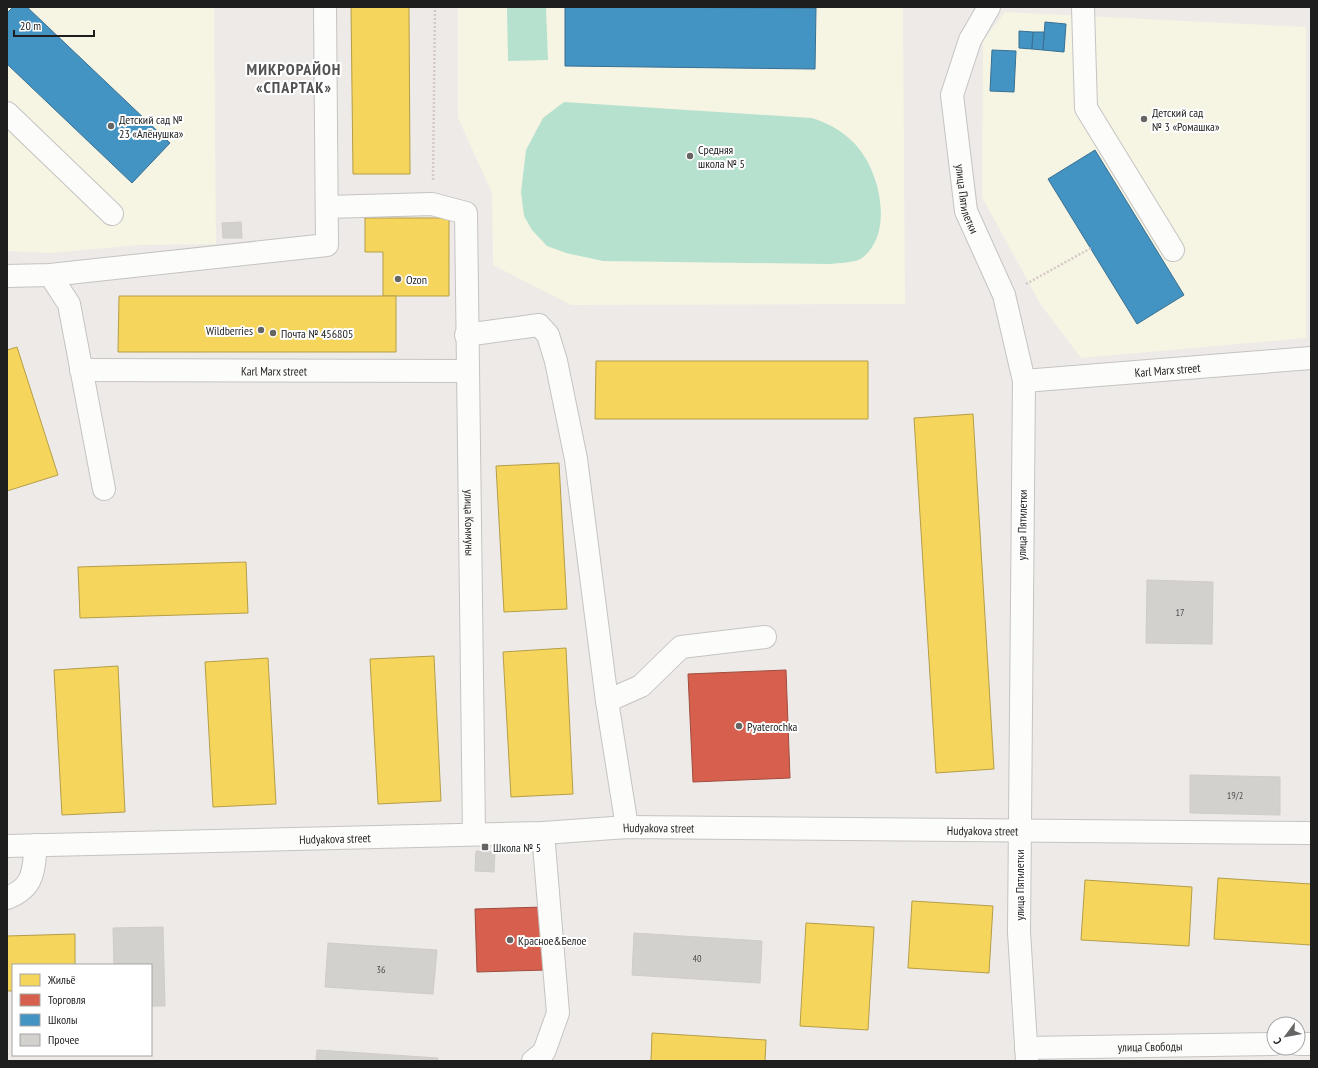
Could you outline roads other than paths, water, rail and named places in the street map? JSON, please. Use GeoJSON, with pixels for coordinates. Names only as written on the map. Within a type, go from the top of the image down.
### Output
{"type":"FeatureCollection","features":[{"type":"Feature","properties":{"kind":"street"},"geometry":{"type":"LineString","coordinates":[[7,276],[50,275],[327,245],[325,7]]}},
{"type":"Feature","properties":{"kind":"street","name":"улица Пятилетки"},"geometry":{"type":"LineString","coordinates":[[989,7],[970,40],[952,95],[966,211],[1004,295],[1024,381],[1019,932],[1027,1054]]}},
{"type":"Feature","properties":{"kind":"street"},"geometry":{"type":"LineString","coordinates":[[1083,7],[1086,108],[1174,250]]}},
{"type":"Feature","properties":{"kind":"street"},"geometry":{"type":"LineString","coordinates":[[7,113],[112,214]]}},
{"type":"Feature","properties":{"kind":"street","name":"улица Коммуны"},"geometry":{"type":"LineString","coordinates":[[327,207],[432,204],[466,213],[466,335],[474,834]]}},
{"type":"Feature","properties":{"kind":"street"},"geometry":{"type":"LineString","coordinates":[[50,275],[69,304],[104,489]]}},
{"type":"Feature","properties":{"kind":"street"},"geometry":{"type":"LineString","coordinates":[[466,335],[539,325],[548,335],[556,361],[576,459],[607,701],[627,827]]}},
{"type":"Feature","properties":{"kind":"street","name":"Karl Marx street"},"geometry":{"type":"LineString","coordinates":[[1024,381],[1311,358]]}},
{"type":"Feature","properties":{"kind":"street","name":"Karl Marx street"},"geometry":{"type":"LineString","coordinates":[[81,370],[467,370]]}},
{"type":"Feature","properties":{"kind":"street"},"geometry":{"type":"LineString","coordinates":[[607,701],[641,686],[681,647],[765,637]]}},
{"type":"Feature","properties":{"kind":"street","name":"Hudyakova street"},"geometry":{"type":"LineString","coordinates":[[7,846],[543,833],[627,827],[1311,833]]}},
{"type":"Feature","properties":{"kind":"street"},"geometry":{"type":"LineString","coordinates":[[533,1061],[544,1052],[558,1013],[543,833]]}},
{"type":"Feature","properties":{"kind":"street"},"geometry":{"type":"LineString","coordinates":[[7,898],[18,894],[32,878],[36,845]]}},
{"type":"Feature","properties":{"kind":"street","name":"улица Свободы"},"geometry":{"type":"LineString","coordinates":[[1027,1054],[1266,1044]]}},
{"type":"Feature","properties":{"kind":"place","name":"Детский сад № 3 «Ромашка»"},"geometry":{"type":"Point","coordinates":[1144,119]}},
{"type":"Feature","properties":{"kind":"place","name":"Детский сад № 23 «Алёнушка»"},"geometry":{"type":"Point","coordinates":[111,126]}},
{"type":"Feature","properties":{"kind":"place","name":"Средняя школа № 5"},"geometry":{"type":"Point","coordinates":[690,156]}},
{"type":"Feature","properties":{"kind":"place","name":"Ozon"},"geometry":{"type":"Point","coordinates":[398,279]}},
{"type":"Feature","properties":{"kind":"place","name":"Wildberries"},"geometry":{"type":"Point","coordinates":[261,330]}},
{"type":"Feature","properties":{"kind":"place","name":"Почта № 456805"},"geometry":{"type":"Point","coordinates":[273,333]}},
{"type":"Feature","properties":{"kind":"place","name":"Pyaterochka"},"geometry":{"type":"Point","coordinates":[739,726]}},
{"type":"Feature","properties":{"kind":"place","name":"Школа № 5"},"geometry":{"type":"Point","coordinates":[485,847]}},
{"type":"Feature","properties":{"kind":"place","name":"Красное&Белое"},"geometry":{"type":"Point","coordinates":[510,940]}},
{"type":"Feature","properties":{"kind":"district","name":"МИКРОРАЙОН «СПАРТАК»"},"geometry":{"type":"Point","coordinates":[294,78]}}]}
